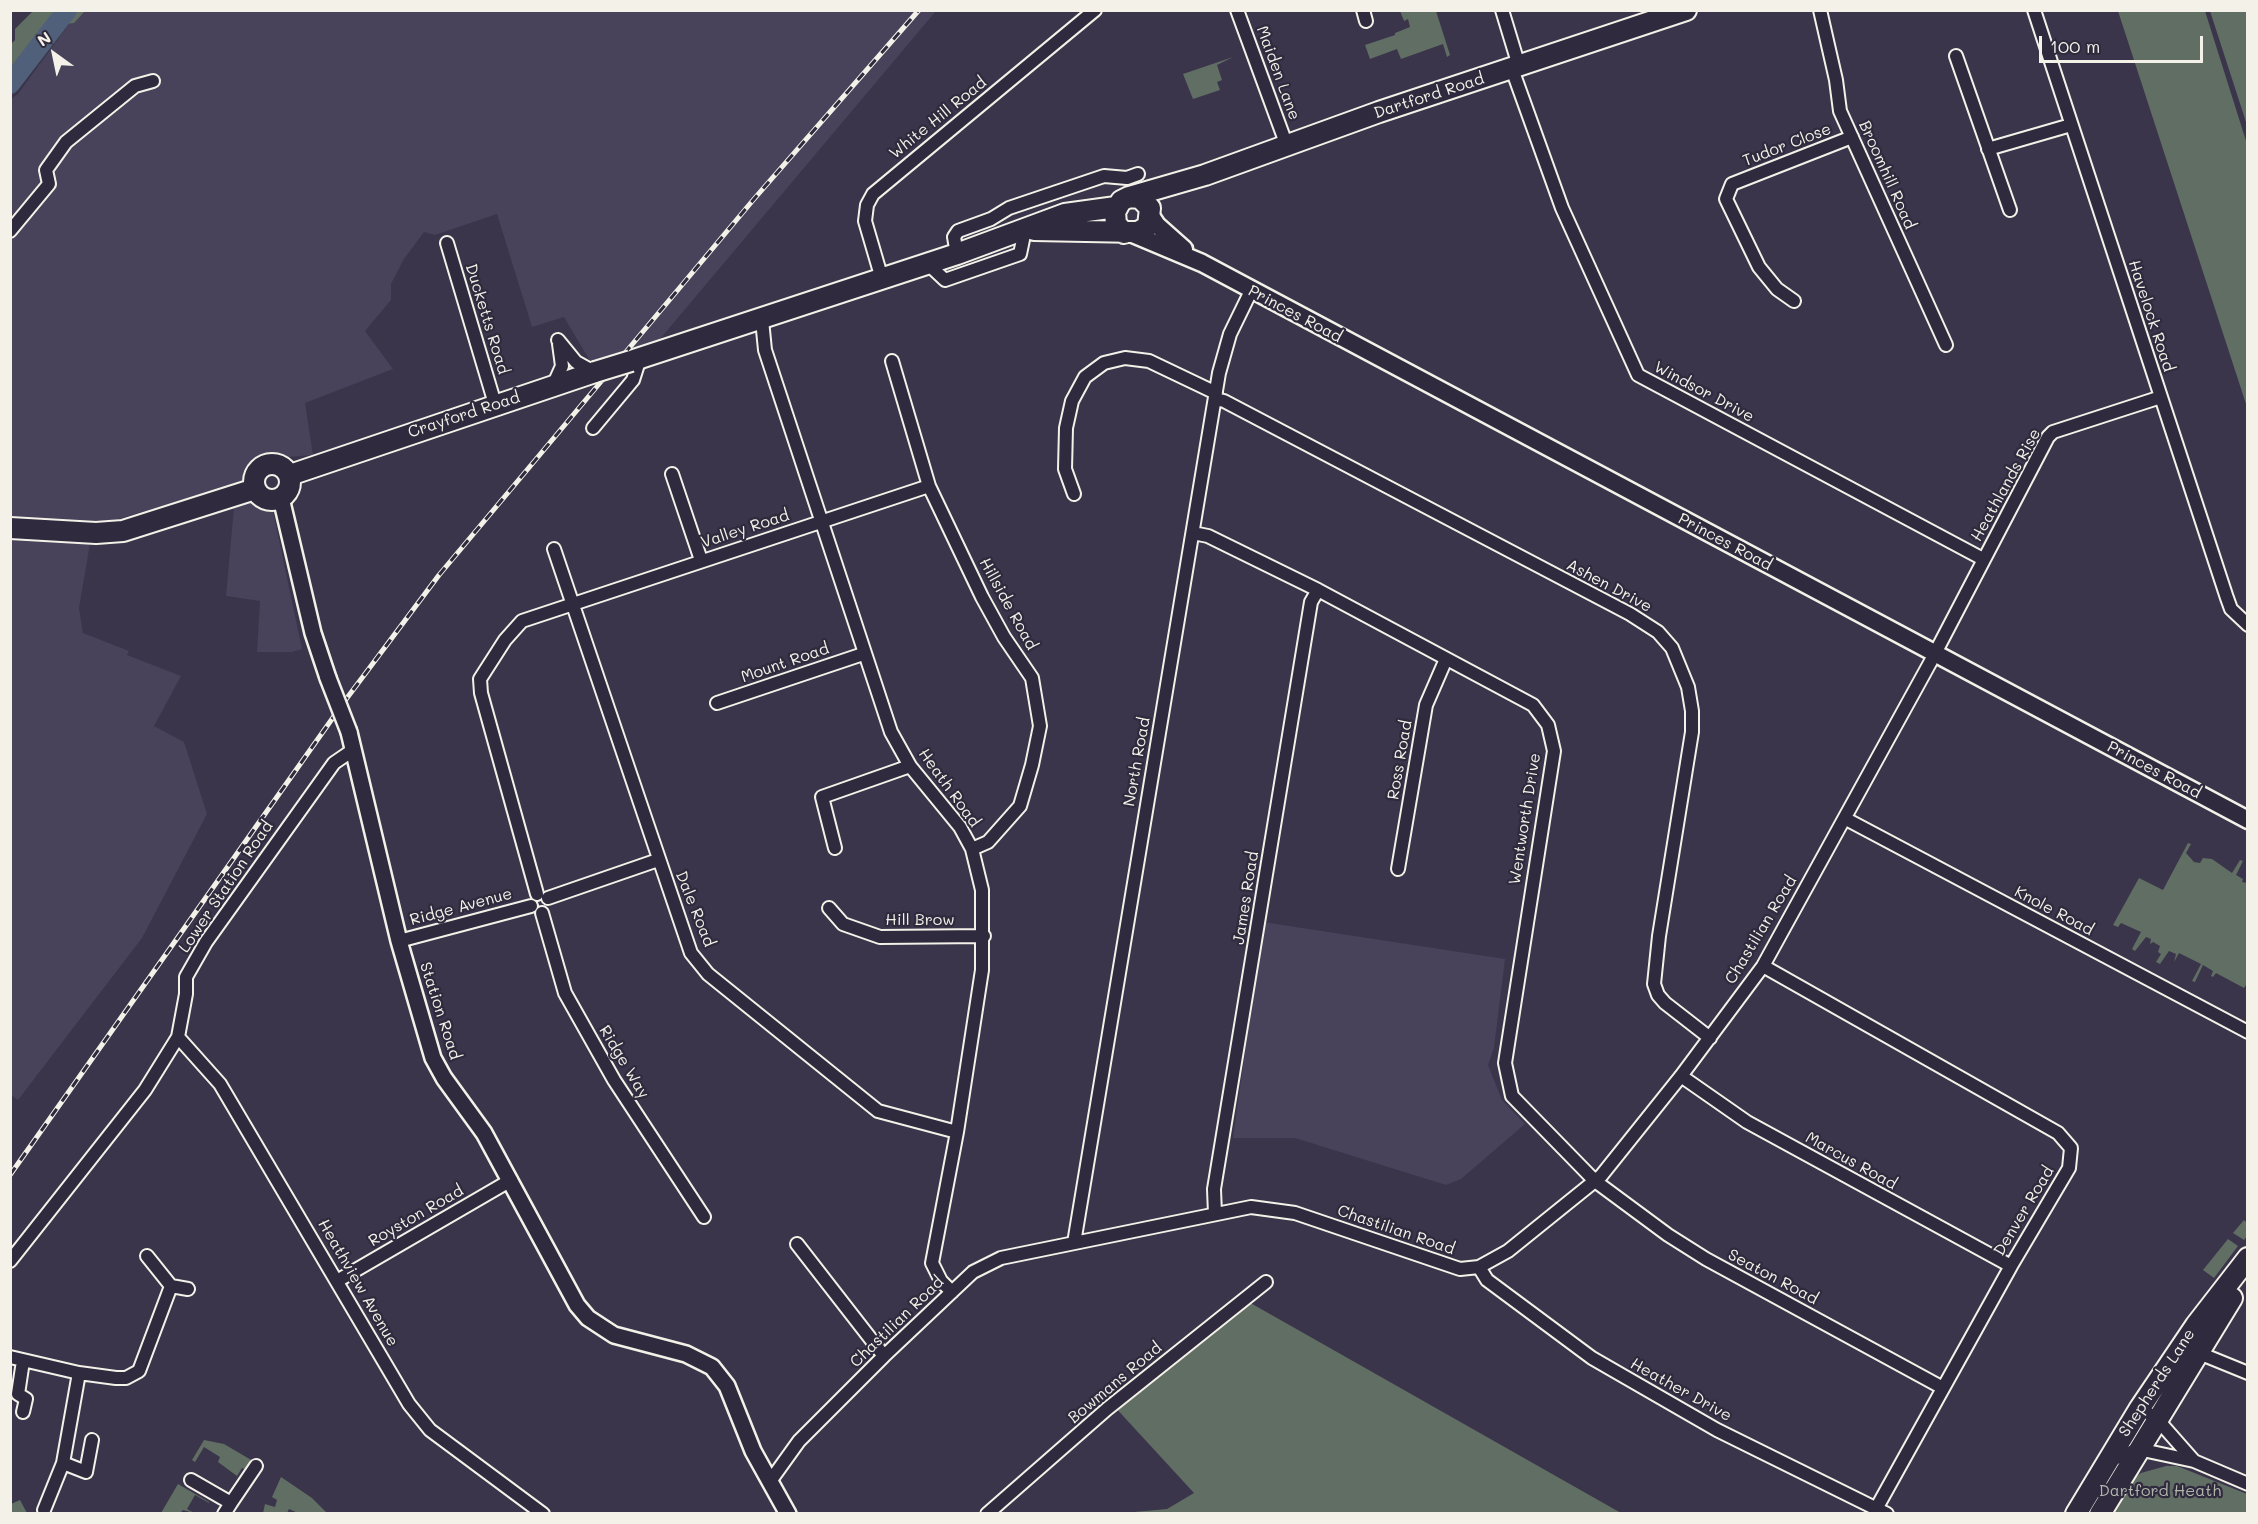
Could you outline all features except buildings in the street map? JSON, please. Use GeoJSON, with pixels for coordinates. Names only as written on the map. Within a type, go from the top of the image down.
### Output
{"type":"FeatureCollection","features":[{"type":"Feature","properties":{"kind":"main road","name":"Dartford Road"},"geometry":{"type":"LineString","coordinates":[[1123,202],[1379,112],[1686,10]]}},
{"type":"Feature","properties":{"kind":"main road","name":"Dartford Road"},"geometry":{"type":"LineString","coordinates":[[1151,212],[1173,185]]}},
{"type":"Feature","properties":{"kind":"main road"},"geometry":{"type":"LineString","coordinates":[[1140,198],[1151,212],[1148,226],[1128,234],[1114,219],[1123,202],[1140,198]]}},
{"type":"Feature","properties":{"kind":"main road","name":"Crayford Road"},"geometry":{"type":"LineString","coordinates":[[290,475],[495,404],[928,264],[1065,214],[1123,202]]}},
{"type":"Feature","properties":{"kind":"main road","name":"Princes Road"},"geometry":{"type":"LineString","coordinates":[[1151,212],[1167,235],[1202,263]]}},
{"type":"Feature","properties":{"kind":"main road","name":"Crayford Road"},"geometry":{"type":"LineString","coordinates":[[1025,230],[1128,234]]}},
{"type":"Feature","properties":{"kind":"main road","name":"Princes Road"},"geometry":{"type":"LineString","coordinates":[[1128,234],[1202,263],[2247,820]]}},
{"type":"Feature","properties":{"kind":"main road"},"geometry":{"type":"LineString","coordinates":[[266,464],[280,465],[290,475],[290,488],[281,498],[266,499],[255,489],[255,474],[266,464]]}},
{"type":"Feature","properties":{"kind":"main road"},"geometry":{"type":"LineString","coordinates":[[10,528],[87,533],[123,531],[255,489]]}},
{"type":"Feature","properties":{"kind":"main road"},"geometry":{"type":"LineString","coordinates":[[10,516],[52,529]]}},
{"type":"Feature","properties":{"kind":"main road","name":"Shepherds Lane"},"geometry":{"type":"LineString","coordinates":[[2100,1514],[2157,1419],[2189,1349],[2247,1258]]}},
{"type":"Feature","properties":{"kind":"main road","name":"Shepherds Lane"},"geometry":{"type":"LineString","coordinates":[[2076,1514],[2140,1408],[2247,1276]]}},
{"type":"Feature","properties":{"kind":"street","name":"White Hill Road"},"geometry":{"type":"LineString","coordinates":[[882,279],[865,221],[867,205],[873,194],[1095,10]]}},
{"type":"Feature","properties":{"kind":"street","name":"Maiden Lane"},"geometry":{"type":"LineString","coordinates":[[1237,10],[1287,146]]}},
{"type":"Feature","properties":{"kind":"street","name":"Windsor Drive"},"geometry":{"type":"LineString","coordinates":[[1502,10],[1516,67],[1562,208],[1638,375],[1983,559]]}},
{"type":"Feature","properties":{"kind":"street","name":"Broomhill Road"},"geometry":{"type":"LineString","coordinates":[[1820,10],[1836,80],[1840,111],[1946,345]]}},
{"type":"Feature","properties":{"kind":"street","name":"Havelock Road"},"geometry":{"type":"LineString","coordinates":[[2034,10],[2227,598],[2231,609],[2247,625]]}},
{"type":"Feature","properties":{"kind":"street"},"geometry":{"type":"LineString","coordinates":[[1956,56],[2010,210]]}},
{"type":"Feature","properties":{"kind":"street"},"geometry":{"type":"LineString","coordinates":[[11,231],[49,184],[46,170],[66,142],[135,86],[153,81]]}},
{"type":"Feature","properties":{"kind":"street"},"geometry":{"type":"LineString","coordinates":[[1988,149],[2071,125]]}},
{"type":"Feature","properties":{"kind":"street","name":"Tudor Close"},"geometry":{"type":"LineString","coordinates":[[1794,301],[1777,289],[1759,267],[1726,199],[1732,184],[1851,137]]}},
{"type":"Feature","properties":{"kind":"street"},"geometry":{"type":"LineString","coordinates":[[957,254],[954,237],[958,231],[991,219],[1009,208],[1104,176],[1127,177],[1138,174]]}},
{"type":"Feature","properties":{"kind":"street"},"geometry":{"type":"LineString","coordinates":[[1058,192],[1065,214]]}},
{"type":"Feature","properties":{"kind":"street"},"geometry":{"type":"LineString","coordinates":[[928,264],[945,280],[1020,254],[1025,230]]}},
{"type":"Feature","properties":{"kind":"street","name":"Ducketts Road"},"geometry":{"type":"LineString","coordinates":[[447,243],[495,404]]}},
{"type":"Feature","properties":{"kind":"street","name":"North Road"},"geometry":{"type":"LineString","coordinates":[[1074,1243],[1215,396],[1226,345],[1251,291]]}},
{"type":"Feature","properties":{"kind":"street","name":"Heath Road"},"geometry":{"type":"LineString","coordinates":[[754,322],[863,654],[891,732],[910,766],[960,827],[972,849],[982,890],[984,936],[982,970],[957,1132],[932,1263],[941,1281],[952,1292]]}},
{"type":"Feature","properties":{"kind":"street"},"geometry":{"type":"LineString","coordinates":[[553,386],[562,359],[558,340],[576,362],[595,372]]}},
{"type":"Feature","properties":{"kind":"street","name":"Ashen Drive"},"geometry":{"type":"LineString","coordinates":[[1074,495],[1065,469],[1066,428],[1072,401],[1086,377],[1104,363],[1125,358],[1149,361],[1630,614],[1658,632],[1672,648],[1688,687],[1692,711],[1692,732],[1659,936],[1654,984],[1658,995],[1665,1003],[1710,1038]]}},
{"type":"Feature","properties":{"kind":"street"},"geometry":{"type":"LineString","coordinates":[[593,428],[633,380],[635,359]]}},
{"type":"Feature","properties":{"kind":"street","name":"Hillside Road"},"geometry":{"type":"LineString","coordinates":[[892,361],[929,486],[982,597],[1032,678],[1040,726],[1020,806],[988,842],[972,849]]}},
{"type":"Feature","properties":{"kind":"street","name":"Heathlands Rise"},"geometry":{"type":"LineString","coordinates":[[1934,653],[2048,436],[2053,432],[2161,397]]}},
{"type":"Feature","properties":{"kind":"street"},"geometry":{"type":"LineString","coordinates":[[672,474],[701,560]]}},
{"type":"Feature","properties":{"kind":"street","name":"Valley Road"},"geometry":{"type":"LineString","coordinates":[[571,603],[929,486]]}},
{"type":"Feature","properties":{"kind":"street","name":"Station Road"},"geometry":{"type":"LineString","coordinates":[[281,498],[313,633],[349,732],[399,941],[434,1058],[455,1094],[484,1133],[511,1180],[568,1292],[588,1318],[614,1335],[686,1354],[712,1367],[727,1386],[753,1451],[788,1514]]}},
{"type":"Feature","properties":{"kind":"street","name":"Wentworth Drive"},"geometry":{"type":"LineString","coordinates":[[1193,533],[1208,536],[1317,590],[1533,705],[1548,725],[1554,751],[1528,904],[1505,1063],[1512,1096],[1595,1181]]}},
{"type":"Feature","properties":{"kind":"street","name":"Dale Road"},"geometry":{"type":"LineString","coordinates":[[554,549],[691,953],[708,974],[878,1111],[957,1132]]}},
{"type":"Feature","properties":{"kind":"street","name":"James Road"},"geometry":{"type":"LineString","coordinates":[[1215,1214],[1216,1178],[1311,602],[1317,590]]}},
{"type":"Feature","properties":{"kind":"street"},"geometry":{"type":"LineString","coordinates":[[536,910],[548,908],[481,693],[480,679],[505,640],[522,621],[571,603]]}},
{"type":"Feature","properties":{"kind":"street","name":"Chastilian Road"},"geometry":{"type":"LineString","coordinates":[[771,1480],[799,1441],[884,1356],[973,1272],[1001,1258],[1251,1207],[1274,1209],[1372,1237],[1452,1267],[1479,1267],[1508,1251],[1595,1181],[1681,1076],[1763,966],[1846,819],[1934,653]]}},
{"type":"Feature","properties":{"kind":"street","name":"Mount Road"},"geometry":{"type":"LineString","coordinates":[[717,703],[863,654]]}},
{"type":"Feature","properties":{"kind":"street","name":"Ross Road"},"geometry":{"type":"LineString","coordinates":[[1398,869],[1426,705],[1446,659]]}},
{"type":"Feature","properties":{"kind":"street","name":"Lower Station Road"},"geometry":{"type":"LineString","coordinates":[[10,1261],[145,1090],[178,1037],[186,994],[186,977],[206,942],[334,763],[354,750]]}},
{"type":"Feature","properties":{"kind":"street"},"geometry":{"type":"LineString","coordinates":[[835,848],[822,797],[910,766]]}},
{"type":"Feature","properties":{"kind":"street","name":"Knole Road"},"geometry":{"type":"LineString","coordinates":[[1846,819],[2247,1032]]}},
{"type":"Feature","properties":{"kind":"street"},"geometry":{"type":"LineString","coordinates":[[543,896],[658,860]]}},
{"type":"Feature","properties":{"kind":"street","name":"Ridge Avenue"},"geometry":{"type":"LineString","coordinates":[[399,941],[536,910],[531,899],[543,896]]}},
{"type":"Feature","properties":{"kind":"street","name":"Hill Brow"},"geometry":{"type":"LineString","coordinates":[[830,908],[843,924],[880,938],[984,936]]}},
{"type":"Feature","properties":{"kind":"street","name":"Ridge Way"},"geometry":{"type":"LineString","coordinates":[[536,910],[565,993],[614,1080],[704,1217]]}},
{"type":"Feature","properties":{"kind":"street","name":"Denver Road"},"geometry":{"type":"LineString","coordinates":[[1763,966],[2058,1133],[2071,1148],[2069,1168],[1943,1388],[1881,1511]]}},
{"type":"Feature","properties":{"kind":"street","name":"Heathview Avenue"},"geometry":{"type":"LineString","coordinates":[[178,1037],[220,1084],[409,1404],[430,1431],[543,1514]]}},
{"type":"Feature","properties":{"kind":"street","name":"Marcus Road"},"geometry":{"type":"LineString","coordinates":[[1681,1076],[1747,1122],[2011,1266]]}},
{"type":"Feature","properties":{"kind":"street","name":"Royston Road"},"geometry":{"type":"LineString","coordinates":[[337,1281],[511,1180]]}},
{"type":"Feature","properties":{"kind":"street","name":"Seaton Road"},"geometry":{"type":"LineString","coordinates":[[1595,1181],[1635,1213],[1693,1252],[1943,1388]]}},
{"type":"Feature","properties":{"kind":"street"},"geometry":{"type":"LineString","coordinates":[[797,1244],[884,1356]]}},
{"type":"Feature","properties":{"kind":"street"},"geometry":{"type":"LineString","coordinates":[[147,1256],[171,1286],[188,1289]]}},
{"type":"Feature","properties":{"kind":"street","name":"Heather Drive"},"geometry":{"type":"LineString","coordinates":[[1479,1267],[1487,1280],[1592,1358],[1717,1430],[1881,1511]]}},
{"type":"Feature","properties":{"kind":"street","name":"Bowmans Road"},"geometry":{"type":"LineString","coordinates":[[987,1514],[1107,1409],[1266,1282]]}},
{"type":"Feature","properties":{"kind":"street"},"geometry":{"type":"LineString","coordinates":[[10,1357],[79,1373],[126,1378],[139,1371],[171,1286]]}},
{"type":"Feature","properties":{"kind":"street"},"geometry":{"type":"LineString","coordinates":[[2189,1349],[2247,1372]]}},
{"type":"Feature","properties":{"kind":"street"},"geometry":{"type":"LineString","coordinates":[[22,1412],[26,1400],[18,1394],[23,1361]]}},
{"type":"Feature","properties":{"kind":"street"},"geometry":{"type":"LineString","coordinates":[[44,1510],[63,1463],[79,1373]]}},
{"type":"Feature","properties":{"kind":"street"},"geometry":{"type":"LineString","coordinates":[[2140,1408],[2157,1419],[2194,1461]]}},
{"type":"Feature","properties":{"kind":"street"},"geometry":{"type":"LineString","coordinates":[[63,1463],[86,1472],[92,1440]]}},
{"type":"Feature","properties":{"kind":"street"},"geometry":{"type":"LineString","coordinates":[[2106,1463],[2138,1449],[2194,1461],[2247,1484]]}},
{"type":"Feature","properties":{"kind":"street"},"geometry":{"type":"LineString","coordinates":[[191,1480],[227,1508],[256,1466]]}},
{"type":"Feature","properties":{"kind":"shaded area"},"geometry":{"type":"Polygon","coordinates":[[[82,10],[936,11],[655,345],[590,361],[564,317],[532,327],[497,214],[435,235],[424,232],[404,259],[391,284],[391,300],[365,331],[393,369],[305,403],[313,455],[262,459],[302,649],[292,652],[257,652],[260,601],[226,596],[236,485],[93,526],[79,608],[83,633],[129,651],[127,655],[181,676],[154,726],[184,742],[207,814],[142,938],[18,1100],[11,1095],[11,99],[18,94],[74,17],[82,10]]]}},
{"type":"Feature","properties":{"kind":"shaded area"},"geometry":{"type":"Polygon","coordinates":[[[1263,922],[1505,959],[1494,1048],[1488,1065],[1502,1100],[1525,1124],[1461,1179],[1446,1185],[1295,1138],[1233,1138],[1263,922]]]}},
{"type":"Feature","properties":{"kind":"green space"},"geometry":{"type":"Polygon","coordinates":[[[33,11],[85,11],[74,23],[66,24],[59,31],[49,47],[11,90],[11,44],[15,40],[15,29],[33,11]]]}},
{"type":"Feature","properties":{"kind":"green space"},"geometry":{"type":"Polygon","coordinates":[[[1400,11],[1436,11],[1450,55],[1447,57],[1443,44],[1401,59],[1397,49],[1370,59],[1365,45],[1395,35],[1410,27],[1408,19],[1404,21],[1400,11]]]}},
{"type":"Feature","properties":{"kind":"green space"},"geometry":{"type":"Polygon","coordinates":[[[2118,11],[2205,11],[2247,144],[2247,407],[2118,11]]]}},
{"type":"Feature","properties":{"kind":"green space"},"geometry":{"type":"Polygon","coordinates":[[[2210,11],[2247,11],[2247,125],[2210,11]]]}},
{"type":"Feature","properties":{"kind":"green space"},"geometry":{"type":"Polygon","coordinates":[[[1233,57],[1217,65],[1222,80],[1217,82],[1220,90],[1193,99],[1183,74],[1233,57]]]}},
{"type":"Feature","properties":{"kind":"green space"},"geometry":{"type":"Polygon","coordinates":[[[2188,843],[2191,844],[2186,853],[2194,862],[2200,863],[2203,858],[2212,859],[2232,873],[2240,860],[2243,861],[2236,875],[2243,879],[2242,882],[2247,883],[2248,982],[2244,988],[2216,973],[2213,977],[2211,976],[2213,971],[2203,965],[2195,982],[2192,981],[2201,964],[2179,953],[2174,962],[2176,954],[2169,951],[2160,964],[2156,962],[2161,954],[2158,952],[2160,946],[2153,942],[2150,944],[2151,939],[2146,937],[2135,951],[2132,949],[2141,932],[2121,923],[2118,927],[2113,925],[2139,878],[2163,890],[2188,843]]]}},
{"type":"Feature","properties":{"kind":"green space"},"geometry":{"type":"Polygon","coordinates":[[[2244,1220],[2247,1223],[2248,1235],[2244,1240],[2233,1233],[2244,1220]]]}},
{"type":"Feature","properties":{"kind":"green space"},"geometry":{"type":"Polygon","coordinates":[[[2228,1239],[2238,1246],[2214,1278],[2203,1270],[2228,1239]]]}},
{"type":"Feature","properties":{"kind":"green space"},"geometry":{"type":"Polygon","coordinates":[[[1247,1301],[1621,1513],[1123,1513],[1167,1509],[1194,1493],[1113,1405],[1247,1301]]]}},
{"type":"Feature","properties":{"kind":"green space"},"geometry":{"type":"Polygon","coordinates":[[[204,1440],[224,1444],[253,1461],[247,1470],[242,1468],[237,1476],[218,1462],[220,1457],[204,1447],[195,1462],[192,1460],[204,1440]]]}},
{"type":"Feature","properties":{"kind":"green space","name":"Dartford Heath"},"geometry":{"type":"Polygon","coordinates":[[[2166,1466],[2177,1466],[2247,1494],[2247,1513],[2112,1514],[2132,1479],[2141,1473],[2166,1466]]]}},
{"type":"Feature","properties":{"kind":"green space"},"geometry":{"type":"Polygon","coordinates":[[[281,1477],[312,1498],[327,1513],[298,1513],[289,1509],[287,1513],[263,1513],[265,1504],[275,1507],[277,1500],[272,1497],[281,1477]]]}},
{"type":"Feature","properties":{"kind":"green space"},"geometry":{"type":"Polygon","coordinates":[[[178,1484],[209,1503],[195,1495],[187,1509],[194,1513],[183,1510],[180,1513],[161,1513],[178,1484]]]}},
{"type":"Feature","properties":{"kind":"green space"},"geometry":{"type":"Polygon","coordinates":[[[20,1500],[27,1513],[11,1513],[11,1504],[20,1500]]]}},
{"type":"Feature","properties":{"kind":"waterway"},"geometry":{"type":"LineString","coordinates":[[10,84],[67,10]]}},
{"type":"Feature","properties":{"kind":"railway"},"geometry":{"type":"LineString","coordinates":[[10,1175],[344,702],[439,575],[754,199],[919,10]]}}]}
